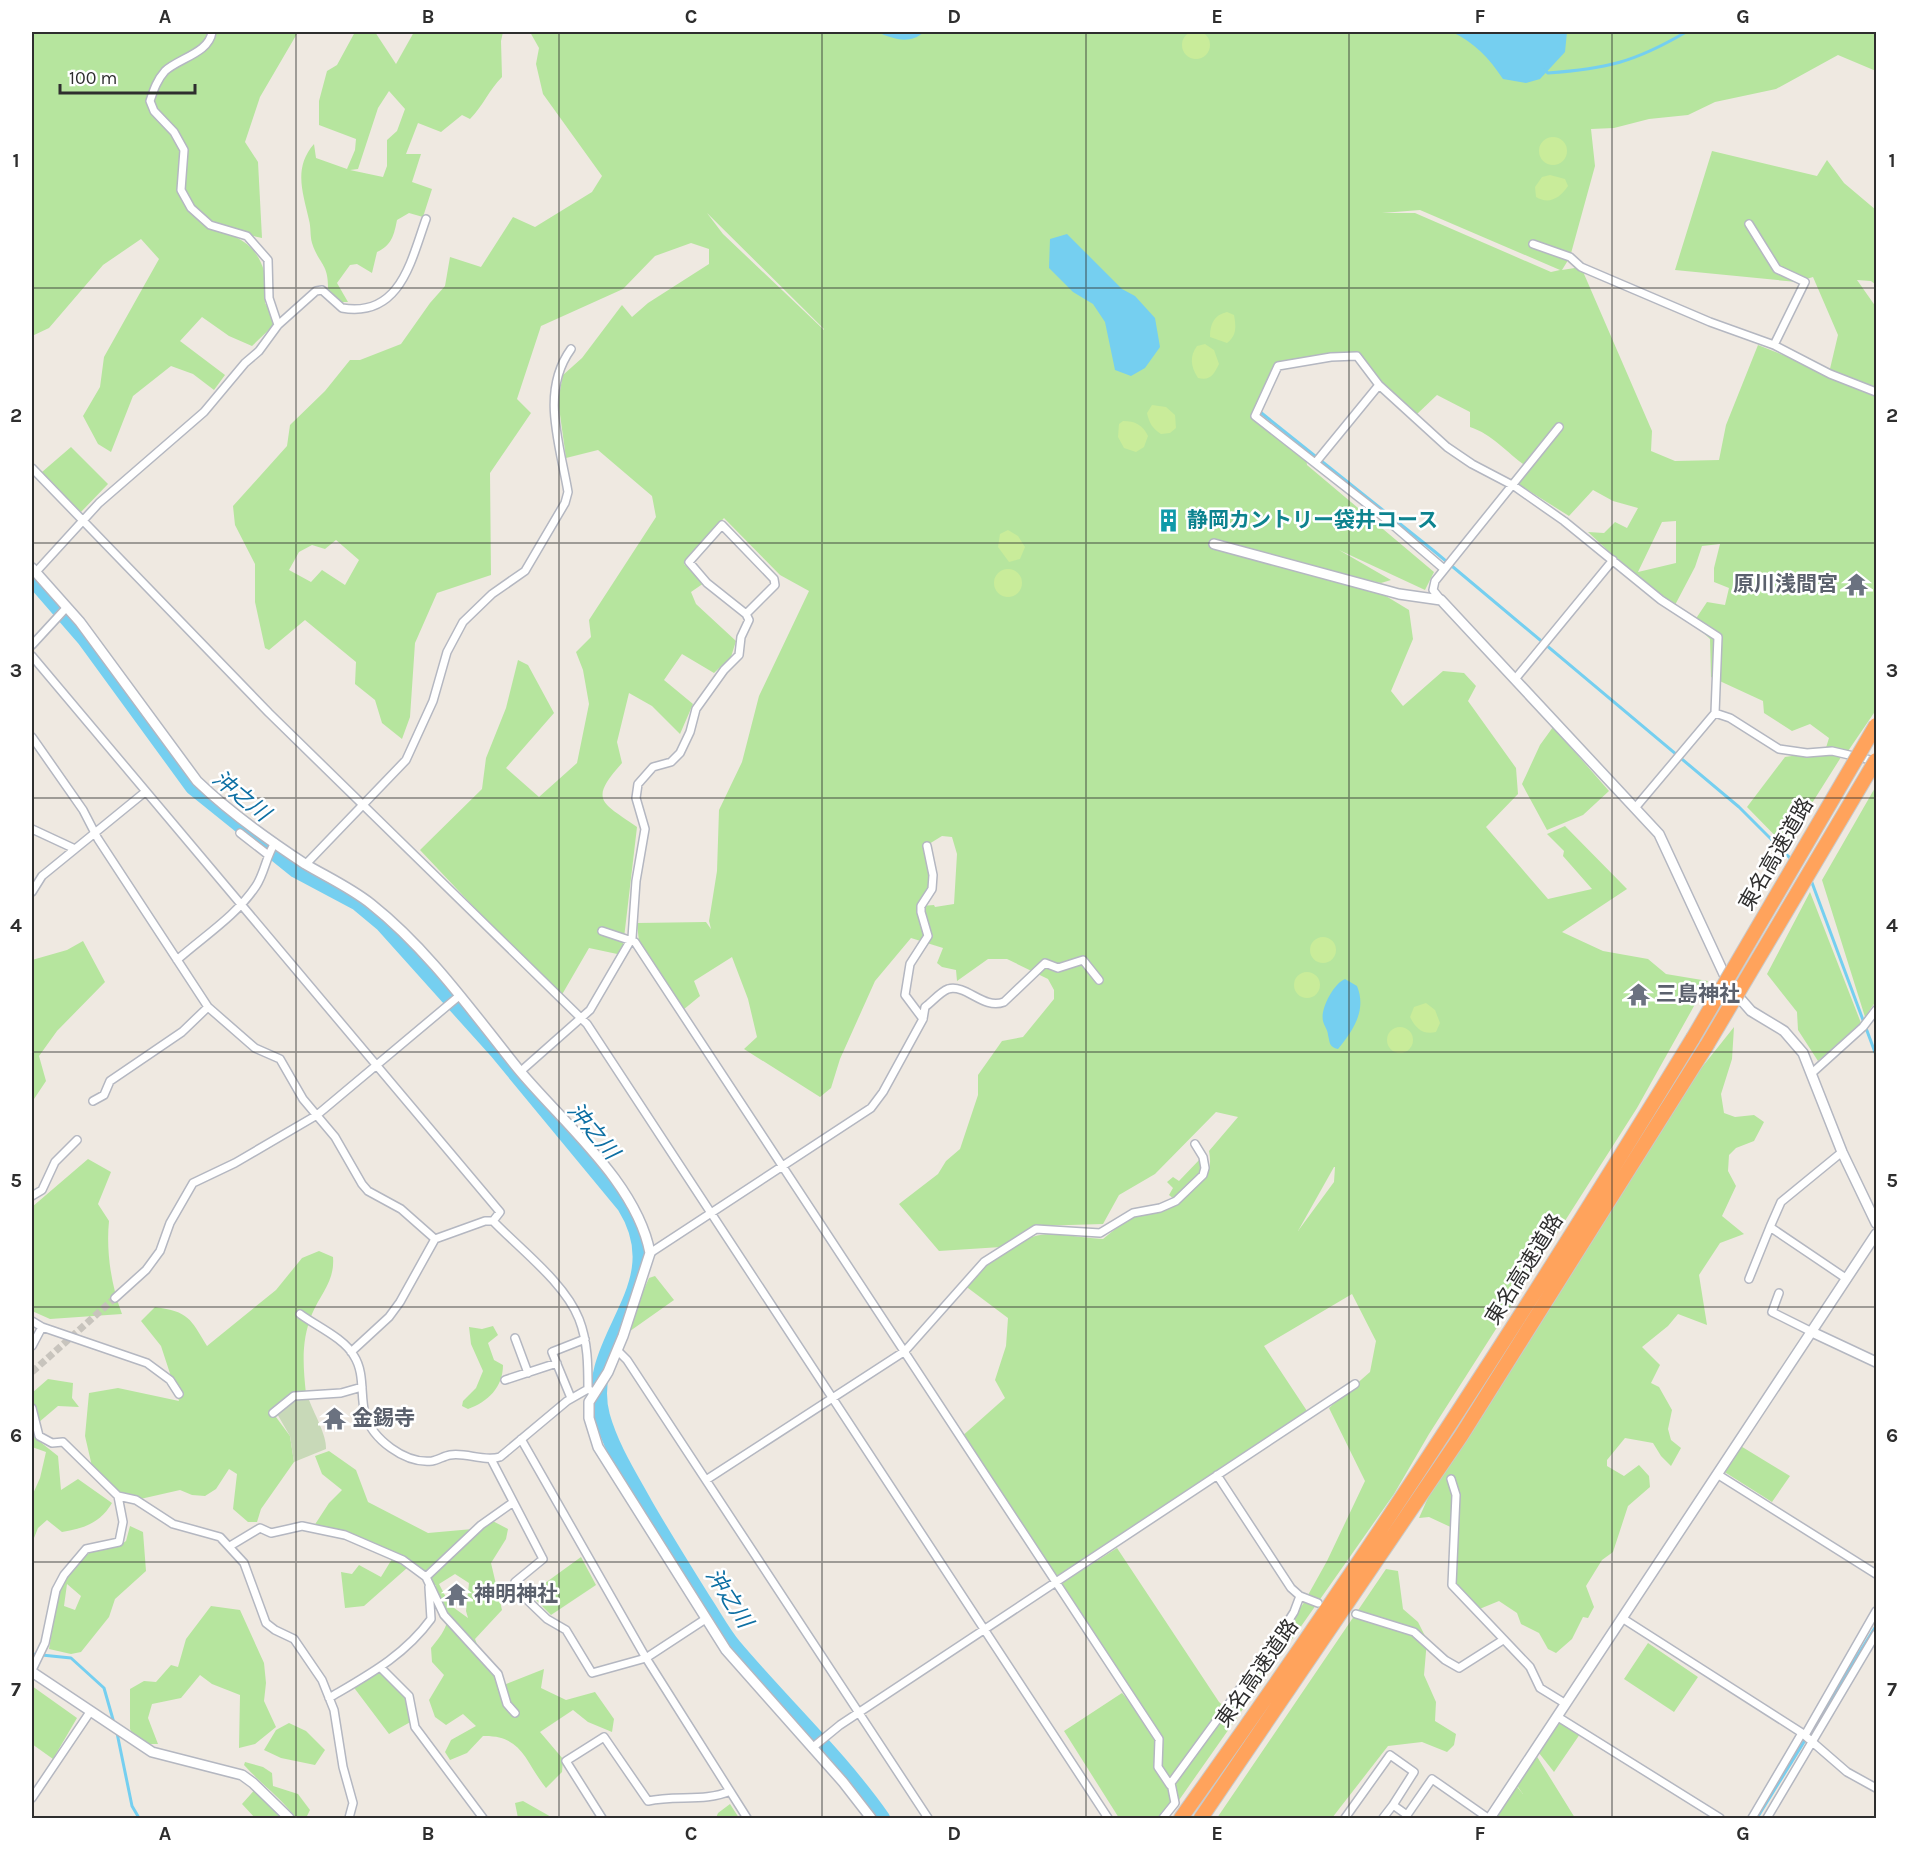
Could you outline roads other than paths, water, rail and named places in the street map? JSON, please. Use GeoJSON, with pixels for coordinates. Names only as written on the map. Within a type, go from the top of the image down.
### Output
{"type":"FeatureCollection","features":[{"type":"Feature","properties":{"kind":"highway","name":"東名高速道路"},"geometry":{"type":"LineString","coordinates":[[1181,1818],[1293,1658],[1442,1436],[1693,1038],[1876,724]]}},
{"type":"Feature","properties":{"kind":"highway","name":"東名高速道路"},"geometry":{"type":"LineString","coordinates":[[1201,1818],[1461,1436],[1707,1045],[1876,760]]}},
{"type":"Feature","properties":{"kind":"street"},"geometry":{"type":"LineString","coordinates":[[212,32],[201,49],[167,69],[157,81],[150,101],[154,111],[174,132],[184,150],[181,190],[191,208],[210,225],[247,236],[268,260],[269,298],[278,326]]}},
{"type":"Feature","properties":{"kind":"street"},"geometry":{"type":"LineString","coordinates":[[300,1314],[351,1352],[360,1370],[365,1415],[372,1429],[396,1450],[410,1457],[431,1461],[452,1455],[491,1459],[500,1457],[571,1398],[590,1391],[608,1372],[645,1276],[650,1253],[647,1239],[629,1200],[569,1125],[459,996],[384,915],[351,890],[275,843],[214,798],[197,781],[67,607],[33,571],[82,520],[204,412],[245,363],[259,351],[278,326],[316,291],[322,290],[342,308],[364,309],[383,303],[409,268],[426,219]]}},
{"type":"Feature","properties":{"kind":"street"},"geometry":{"type":"LineString","coordinates":[[1749,224],[1777,268],[1805,282],[1774,345]]}},
{"type":"Feature","properties":{"kind":"street"},"geometry":{"type":"LineString","coordinates":[[1533,244],[1570,257],[1581,267],[1700,318],[1774,345],[1845,381],[1876,392]]}},
{"type":"Feature","properties":{"kind":"street"},"geometry":{"type":"LineString","coordinates":[[306,864],[406,760],[430,709],[447,652],[463,622],[492,594],[525,571],[565,503],[568,492],[554,410],[557,373],[571,349]]}},
{"type":"Feature","properties":{"kind":"street"},"geometry":{"type":"LineString","coordinates":[[1448,566],[1318,459],[1255,416],[1278,366],[1331,357],[1357,356],[1379,386],[1447,447],[1470,463],[1514,486],[1564,521],[1661,600],[1718,636],[1715,713],[1680,758],[1635,808]]}},
{"type":"Feature","properties":{"kind":"street"},"geometry":{"type":"LineString","coordinates":[[1318,459],[1379,386]]}},
{"type":"Feature","properties":{"kind":"street"},"geometry":{"type":"LineString","coordinates":[[1559,427],[1514,486],[1435,581],[1433,590],[1659,834],[1730,987],[1750,1011],[1793,1039],[1803,1053],[1842,1152],[1876,1223]]}},
{"type":"Feature","properties":{"kind":"street"},"geometry":{"type":"LineString","coordinates":[[32,468],[146,583],[269,713],[582,1019],[1108,1818]]}},
{"type":"Feature","properties":{"kind":"street"},"geometry":{"type":"LineString","coordinates":[[521,1071],[582,1019],[631,940],[636,914],[637,875],[645,829],[636,798],[638,784],[653,767],[671,762],[680,753],[690,732],[696,709],[724,670],[739,655],[741,637],[749,620],[746,614],[707,583],[689,562],[722,525],[774,579],[775,585],[746,614]]}},
{"type":"Feature","properties":{"kind":"street"},"geometry":{"type":"LineString","coordinates":[[1214,544],[1399,594],[1441,600]]}},
{"type":"Feature","properties":{"kind":"street"},"geometry":{"type":"LineString","coordinates":[[1516,678],[1613,560]]}},
{"type":"Feature","properties":{"kind":"street"},"geometry":{"type":"LineString","coordinates":[[32,645],[67,607]]}},
{"type":"Feature","properties":{"kind":"street"},"geometry":{"type":"LineString","coordinates":[[32,657],[500,1212],[493,1221]]}},
{"type":"Feature","properties":{"kind":"street"},"geometry":{"type":"LineString","coordinates":[[1715,713],[1730,718],[1779,749],[1807,753],[1832,750],[1876,760]]}},
{"type":"Feature","properties":{"kind":"street"},"geometry":{"type":"LineString","coordinates":[[32,736],[83,810],[95,834],[208,1007],[255,1048],[280,1059],[303,1100],[335,1137],[368,1191],[400,1209],[435,1239]]}},
{"type":"Feature","properties":{"kind":"street"},"geometry":{"type":"LineString","coordinates":[[32,892],[42,876],[145,792]]}},
{"type":"Feature","properties":{"kind":"street"},"geometry":{"type":"LineString","coordinates":[[32,829],[75,849]]}},
{"type":"Feature","properties":{"kind":"street"},"geometry":{"type":"LineString","coordinates":[[240,833],[267,854]]}},
{"type":"Feature","properties":{"kind":"street"},"geometry":{"type":"LineString","coordinates":[[177,960],[241,905],[262,874],[267,854],[275,843]]}},
{"type":"Feature","properties":{"kind":"street"},"geometry":{"type":"LineString","coordinates":[[923,1019],[905,995],[910,964],[928,936],[921,912],[921,906],[932,889],[933,875],[927,846]]}},
{"type":"Feature","properties":{"kind":"street"},"geometry":{"type":"LineString","coordinates":[[602,931],[635,942],[1159,1739],[1158,1767],[1170,1785],[1175,1803],[1163,1818]]}},
{"type":"Feature","properties":{"kind":"street"},"geometry":{"type":"LineString","coordinates":[[650,1253],[871,1108],[883,1092],[923,1019],[925,1007],[946,990],[954,988],[988,1004],[1004,1002],[1046,963],[1058,968],[1083,960],[1099,980]]}},
{"type":"Feature","properties":{"kind":"street"},"geometry":{"type":"LineString","coordinates":[[115,1298],[146,1270],[160,1251],[170,1223],[193,1183],[235,1163],[317,1115],[459,996]]}},
{"type":"Feature","properties":{"kind":"street"},"geometry":{"type":"LineString","coordinates":[[93,1101],[104,1095],[110,1081],[182,1032],[208,1007]]}},
{"type":"Feature","properties":{"kind":"street"},"geometry":{"type":"LineString","coordinates":[[1812,1073],[1863,1027],[1876,1010]]}},
{"type":"Feature","properties":{"kind":"street"},"geometry":{"type":"LineString","coordinates":[[32,1196],[42,1190],[56,1162],[77,1140]]}},
{"type":"Feature","properties":{"kind":"street"},"geometry":{"type":"LineString","coordinates":[[706,1480],[904,1351],[984,1262],[1028,1233],[1036,1229],[1100,1233],[1133,1213],[1160,1208],[1176,1201],[1203,1175],[1205,1168],[1203,1157],[1195,1144]]}},
{"type":"Feature","properties":{"kind":"street"},"geometry":{"type":"LineString","coordinates":[[1749,1279],[1780,1202],[1842,1152]]}},
{"type":"Feature","properties":{"kind":"street"},"geometry":{"type":"LineString","coordinates":[[351,1352],[388,1317],[400,1302],[435,1239],[485,1221],[493,1221],[564,1293],[580,1320],[585,1339],[590,1391],[589,1418],[598,1447],[705,1620],[745,1673],[843,1782],[871,1818]]}},
{"type":"Feature","properties":{"kind":"street"},"geometry":{"type":"LineString","coordinates":[[1770,1227],[1846,1279]]}},
{"type":"Feature","properties":{"kind":"street"},"geometry":{"type":"LineString","coordinates":[[1393,1805],[1406,1816],[1432,1779],[1489,1818],[1876,1234]]}},
{"type":"Feature","properties":{"kind":"street"},"geometry":{"type":"LineString","coordinates":[[1779,1293],[1772,1312],[1876,1362]]}},
{"type":"Feature","properties":{"kind":"street"},"geometry":{"type":"LineString","coordinates":[[32,1321],[42,1328],[147,1363],[170,1380],[180,1394]]}},
{"type":"Feature","properties":{"kind":"street"},"geometry":{"type":"LineString","coordinates":[[32,1346],[42,1328]]}},
{"type":"Feature","properties":{"kind":"street"},"geometry":{"type":"LineString","coordinates":[[515,1338],[528,1373]]}},
{"type":"Feature","properties":{"kind":"street"},"geometry":{"type":"LineString","coordinates":[[571,1398],[552,1352],[585,1339]]}},
{"type":"Feature","properties":{"kind":"street"},"geometry":{"type":"LineString","coordinates":[[617,1350],[627,1360],[928,1818]]}},
{"type":"Feature","properties":{"kind":"street"},"geometry":{"type":"LineString","coordinates":[[505,1380],[557,1363]]}},
{"type":"Feature","properties":{"kind":"street"},"geometry":{"type":"LineString","coordinates":[[812,1748],[858,1713],[1355,1384]]}},
{"type":"Feature","properties":{"kind":"street"},"geometry":{"type":"LineString","coordinates":[[273,1413],[294,1396],[341,1393],[362,1387]]}},
{"type":"Feature","properties":{"kind":"street"},"geometry":{"type":"LineString","coordinates":[[32,1408],[39,1436],[52,1443],[63,1442],[118,1496],[136,1500],[173,1524],[207,1532],[230,1546],[244,1563],[266,1623],[294,1639],[322,1680],[329,1698],[353,1803],[349,1818]]}},
{"type":"Feature","properties":{"kind":"street"},"geometry":{"type":"LineString","coordinates":[[521,1439],[646,1658],[747,1818]]}},
{"type":"Feature","properties":{"kind":"street"},"geometry":{"type":"LineString","coordinates":[[491,1459],[512,1503],[543,1558],[515,1582],[521,1594],[547,1619],[567,1629],[592,1673],[646,1658],[705,1620]]}},
{"type":"Feature","properties":{"kind":"street"},"geometry":{"type":"LineString","coordinates":[[1717,1474],[1876,1574]]}},
{"type":"Feature","properties":{"kind":"street"},"geometry":{"type":"LineString","coordinates":[[1217,1475],[1291,1588],[1300,1596],[1318,1603]]}},
{"type":"Feature","properties":{"kind":"street"},"geometry":{"type":"LineString","coordinates":[[1451,1479],[1456,1495],[1452,1585],[1530,1666],[1540,1688],[1566,1704]]}},
{"type":"Feature","properties":{"kind":"street"},"geometry":{"type":"LineString","coordinates":[[118,1496],[123,1522],[119,1542],[86,1550],[64,1575],[56,1590],[45,1643],[32,1671],[152,1752],[242,1775],[289,1818]]}},
{"type":"Feature","properties":{"kind":"street"},"geometry":{"type":"LineString","coordinates":[[426,1577],[481,1525],[512,1503]]}},
{"type":"Feature","properties":{"kind":"street"},"geometry":{"type":"LineString","coordinates":[[230,1546],[260,1528],[271,1533],[302,1527],[345,1535],[403,1560],[426,1577],[444,1615],[498,1674],[507,1704],[515,1713]]}},
{"type":"Feature","properties":{"kind":"street"},"geometry":{"type":"LineString","coordinates":[[329,1698],[381,1668],[407,1648],[431,1619],[429,1585]]}},
{"type":"Feature","properties":{"kind":"street"},"geometry":{"type":"LineString","coordinates":[[1170,1785],[1282,1631],[1300,1596]]}},
{"type":"Feature","properties":{"kind":"street"},"geometry":{"type":"LineString","coordinates":[[1752,1818],[1876,1611]]}},
{"type":"Feature","properties":{"kind":"street"},"geometry":{"type":"LineString","coordinates":[[1356,1614],[1414,1632],[1445,1660],[1459,1668],[1503,1640]]}},
{"type":"Feature","properties":{"kind":"street"},"geometry":{"type":"LineString","coordinates":[[1622,1618],[1804,1734],[1847,1772],[1876,1788]]}},
{"type":"Feature","properties":{"kind":"street"},"geometry":{"type":"LineString","coordinates":[[1767,1818],[1876,1634]]}},
{"type":"Feature","properties":{"kind":"street"},"geometry":{"type":"LineString","coordinates":[[381,1668],[409,1696],[415,1727],[483,1818]]}},
{"type":"Feature","properties":{"kind":"street"},"geometry":{"type":"LineString","coordinates":[[32,1798],[90,1712]]}},
{"type":"Feature","properties":{"kind":"street"},"geometry":{"type":"LineString","coordinates":[[1558,1717],[1720,1818]]}},
{"type":"Feature","properties":{"kind":"street"},"geometry":{"type":"LineString","coordinates":[[602,1818],[566,1761],[604,1737],[648,1801],[682,1796],[715,1798],[730,1791]]}},
{"type":"Feature","properties":{"kind":"street"},"geometry":{"type":"LineString","coordinates":[[1345,1818],[1390,1755],[1414,1772],[1383,1818]]}},
{"type":"Feature","properties":{"kind":"water"},"geometry":{"type":"Polygon","coordinates":[[[877,32],[924,32],[913,38],[901,40],[877,32]]]}},
{"type":"Feature","properties":{"kind":"water"},"geometry":{"type":"Polygon","coordinates":[[[1452,32],[1567,32],[1565,52],[1540,79],[1526,83],[1503,79],[1481,52],[1452,32]]]}},
{"type":"Feature","properties":{"kind":"water"},"geometry":{"type":"Polygon","coordinates":[[[1067,234],[1122,289],[1135,296],[1155,318],[1160,347],[1145,368],[1131,376],[1115,370],[1105,322],[1093,304],[1073,292],[1049,268],[1050,239],[1067,234]]]}},
{"type":"Feature","properties":{"kind":"water"},"geometry":{"type":"Polygon","coordinates":[[[1345,979],[1357,986],[1360,1003],[1357,1020],[1338,1049],[1330,1044],[1323,1016],[1332,991],[1345,979]]]}},
{"type":"Feature","properties":{"kind":"waterway"},"geometry":{"type":"LineString","coordinates":[[1544,70],[1548,73],[1568,71],[1620,62],[1651,51],[1686,32]]}},
{"type":"Feature","properties":{"kind":"waterway"},"geometry":{"type":"LineString","coordinates":[[1259,411],[1434,551],[1739,807],[1792,860]]}},
{"type":"Feature","properties":{"kind":"waterway","name":"沖之川"},"geometry":{"type":"LineString","coordinates":[[32,578],[85,639],[193,787],[296,870],[358,903],[382,923],[497,1051],[625,1206],[638,1236],[640,1263],[635,1288],[604,1362],[599,1388],[602,1416],[610,1439],[652,1517],[726,1637],[848,1774],[882,1818]]}},
{"type":"Feature","properties":{"kind":"waterway"},"geometry":{"type":"LineString","coordinates":[[1811,880],[1876,1055]]}},
{"type":"Feature","properties":{"kind":"waterway"},"geometry":{"type":"LineString","coordinates":[[1814,1726],[1876,1626]]}},
{"type":"Feature","properties":{"kind":"waterway"},"geometry":{"type":"LineString","coordinates":[[32,1654],[71,1658],[104,1688],[114,1723]]}},
{"type":"Feature","properties":{"kind":"waterway"},"geometry":{"type":"LineString","coordinates":[[117,1733],[132,1806],[139,1818]]}},
{"type":"Feature","properties":{"kind":"waterway"},"geometry":{"type":"LineString","coordinates":[[1757,1818],[1807,1737]]}},
{"type":"Feature","properties":{"kind":"tunnel"},"geometry":{"type":"LineString","coordinates":[[32,1372],[115,1298]]}},
{"type":"Feature","properties":{"kind":"place","name":"静岡カントリー袋井コース"},"geometry":{"type":"Point","coordinates":[1169,520]}},
{"type":"Feature","properties":{"kind":"place","name":"原川浅間宮"},"geometry":{"type":"Point","coordinates":[1856,584]}},
{"type":"Feature","properties":{"kind":"place","name":"三島神社"},"geometry":{"type":"Point","coordinates":[1638,994]}},
{"type":"Feature","properties":{"kind":"place","name":"金錫寺"},"geometry":{"type":"Point","coordinates":[334,1418]}},
{"type":"Feature","properties":{"kind":"place","name":"神明神社"},"geometry":{"type":"Point","coordinates":[456,1594]}}]}
